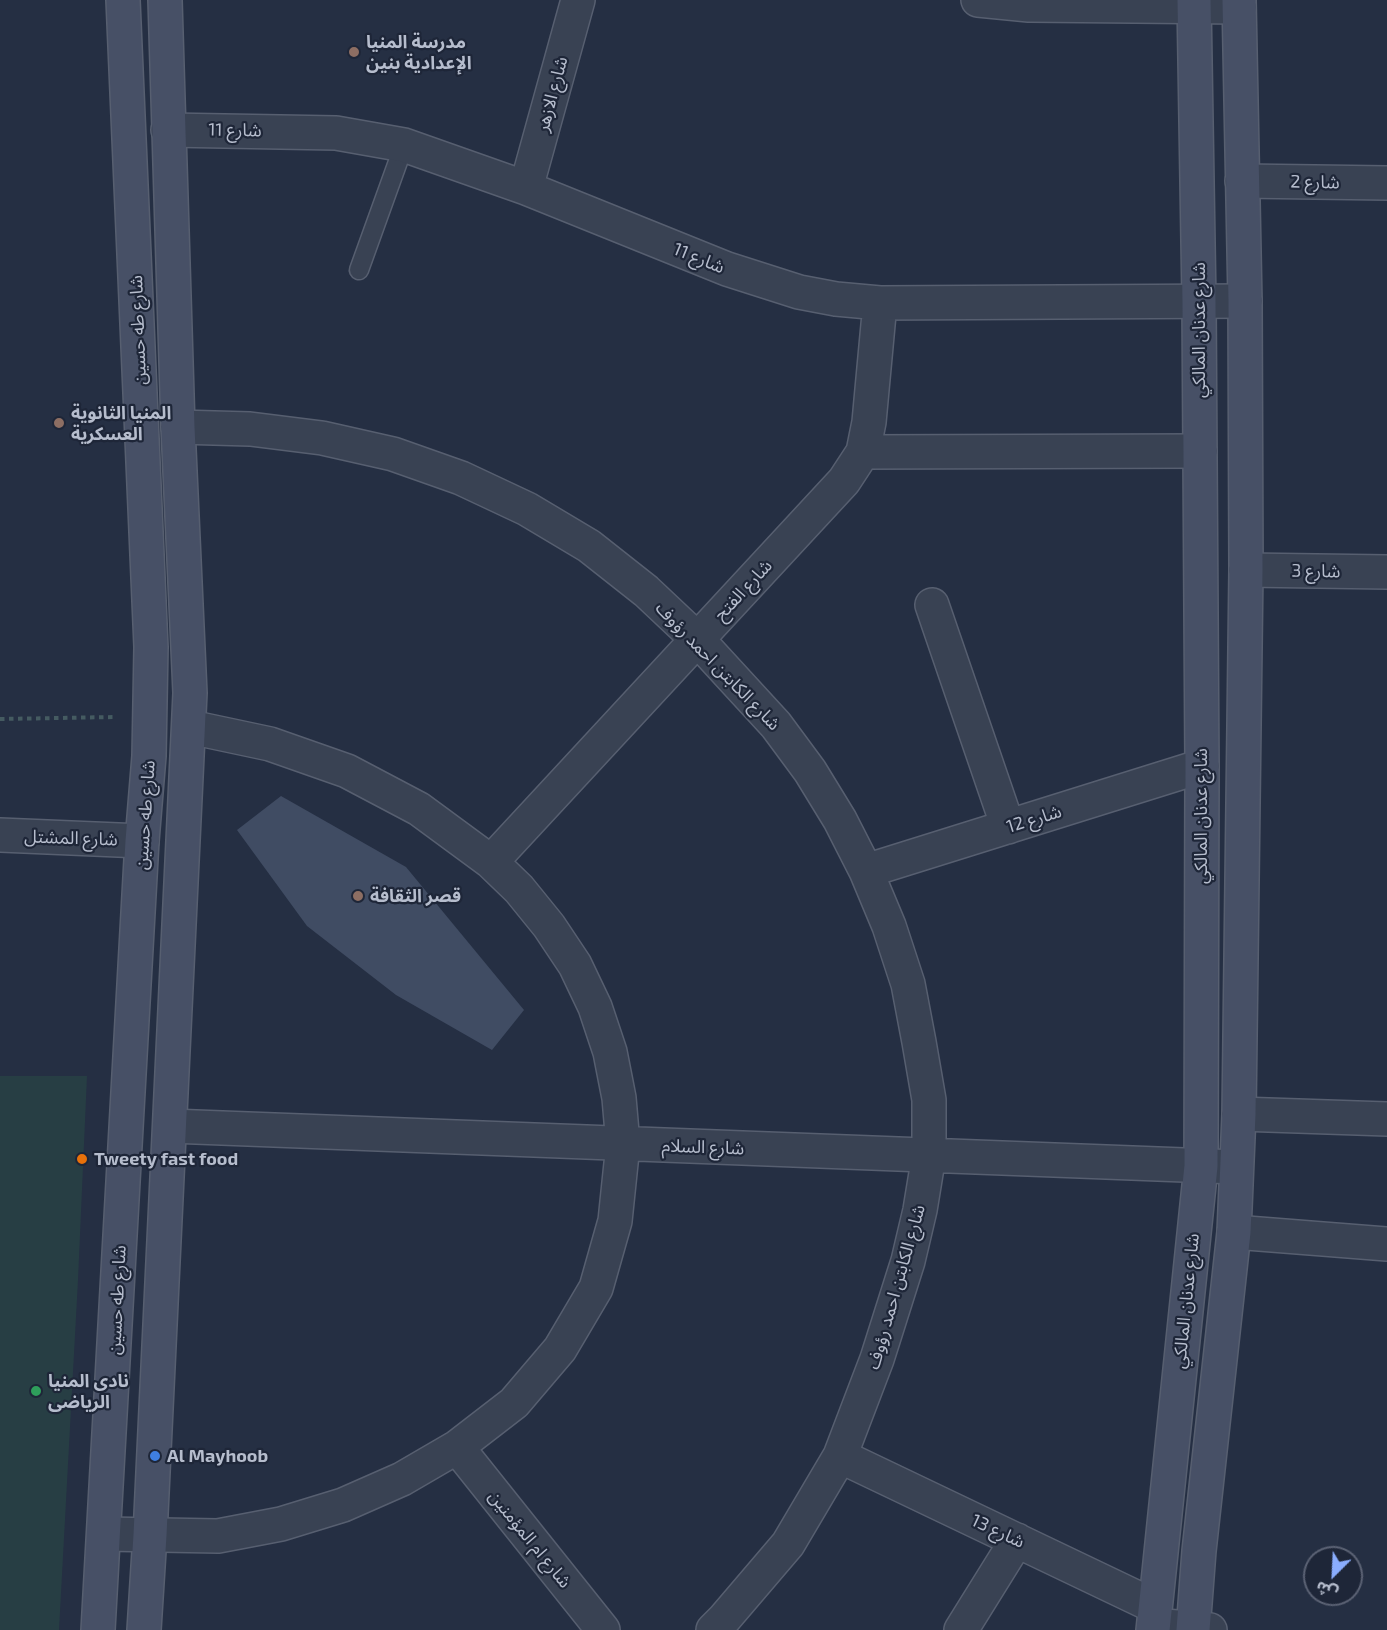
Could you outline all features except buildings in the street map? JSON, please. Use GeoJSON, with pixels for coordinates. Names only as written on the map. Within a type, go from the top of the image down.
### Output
{"type":"FeatureCollection","features":[{"type":"Feature","properties":{"kind":"main road","name":"شارع طه حسين"},"geometry":{"type":"LineString","coordinates":[[98,1630],[150,716],[152,646],[123,0]]}},
{"type":"Feature","properties":{"kind":"main road","name":"شارع طه حسين"},"geometry":{"type":"LineString","coordinates":[[144,1630],[190,727],[165,0]]}},
{"type":"Feature","properties":{"kind":"main road","name":"شارع عدنان المالكي"},"geometry":{"type":"LineString","coordinates":[[1154,1620],[1200,1166],[1202,766],[1199,302],[1194,3]]}},
{"type":"Feature","properties":{"kind":"main road"},"geometry":{"type":"LineString","coordinates":[[1199,1630],[1200,1539],[1234,1232],[1239,1114],[1246,570],[1245,301],[1239,3]]}},
{"type":"Feature","properties":{"kind":"main road"},"geometry":{"type":"LineString","coordinates":[[142,841],[183,845]]}},
{"type":"Feature","properties":{"kind":"street","name":"شارع الازهر"},"geometry":{"type":"LineString","coordinates":[[526,188],[578,0]]}},
{"type":"Feature","properties":{"kind":"street"},"geometry":{"type":"LineString","coordinates":[[978,0],[1029,5],[1239,3]]}},
{"type":"Feature","properties":{"kind":"street","name":"شارع 11"},"geometry":{"type":"LineString","coordinates":[[168,130],[336,133],[404,146],[526,188],[763,282],[836,299],[880,303],[1245,301]]}},
{"type":"Feature","properties":{"kind":"street","name":"شارع 2"},"geometry":{"type":"LineString","coordinates":[[1242,180],[1387,183]]}},
{"type":"Feature","properties":{"kind":"street","name":"شارع الفتح"},"geometry":{"type":"LineString","coordinates":[[491,862],[843,481],[863,452],[869,422],[880,303]]}},
{"type":"Feature","properties":{"kind":"street","name":"شارع الكابتن احمد رؤوف"},"geometry":{"type":"LineString","coordinates":[[178,428],[250,429],[322,438],[393,454],[461,478],[527,509],[589,546],[646,591],[697,639],[776,725],[810,771],[840,820],[866,871],[889,926],[908,984],[928,1100],[929,1155],[920,1210],[908,1261],[877,1359],[840,1456],[788,1544],[724,1627]]}},
{"type":"Feature","properties":{"kind":"street"},"geometry":{"type":"LineString","coordinates":[[863,452],[1200,451]]}},
{"type":"Feature","properties":{"kind":"street","name":"شارع 3"},"geometry":{"type":"LineString","coordinates":[[1246,570],[1387,572]]}},
{"type":"Feature","properties":{"kind":"street"},"geometry":{"type":"LineString","coordinates":[[932,605],[1008,827]]}},
{"type":"Feature","properties":{"kind":"street"},"geometry":{"type":"LineString","coordinates":[[104,1534],[218,1536],[281,1524],[343,1505],[402,1479],[458,1447],[514,1402],[560,1349],[596,1288],[615,1221],[623,1144],[619,1098],[612,1063],[595,1007],[575,965],[549,926],[519,890],[491,862],[419,809],[347,771],[270,744],[190,727]]}},
{"type":"Feature","properties":{"kind":"street","name":"شارع 12"},"geometry":{"type":"LineString","coordinates":[[866,871],[1202,766]]}},
{"type":"Feature","properties":{"kind":"street","name":"شارع المشتل"},"geometry":{"type":"LineString","coordinates":[[0,836],[142,841]]}},
{"type":"Feature","properties":{"kind":"street"},"geometry":{"type":"LineString","coordinates":[[1239,1114],[1387,1119]]}},
{"type":"Feature","properties":{"kind":"street","name":"شارع السلام"},"geometry":{"type":"LineString","coordinates":[[170,1126],[1236,1167]]}},
{"type":"Feature","properties":{"kind":"street"},"geometry":{"type":"LineString","coordinates":[[1234,1232],[1387,1244]]}},
{"type":"Feature","properties":{"kind":"street","name":"شارع ام المؤمنين"},"geometry":{"type":"LineString","coordinates":[[458,1447],[603,1630]]}},
{"type":"Feature","properties":{"kind":"street","name":"شارع 13"},"geometry":{"type":"LineString","coordinates":[[840,1456],[1017,1540],[1154,1620],[1199,1630]]}},
{"type":"Feature","properties":{"kind":"street"},"geometry":{"type":"LineString","coordinates":[[961,1630],[1017,1540]]}},
{"type":"Feature","properties":{"kind":"lane"},"geometry":{"type":"LineString","coordinates":[[358,270],[404,146]]}},
{"type":"Feature","properties":{"kind":"path"},"geometry":{"type":"LineString","coordinates":[[0,719],[150,716]]}},
{"type":"Feature","properties":{"kind":"green space","name":"نادى المنيا الرياضى"},"geometry":{"type":"Polygon","coordinates":[[[0,1076],[87,1076],[59,1630],[0,1630],[0,1076]]]}},
{"type":"Feature","properties":{"kind":"place","name":"مدرسة المنيا الإعدادية بنين"},"geometry":{"type":"Point","coordinates":[354,52]}},
{"type":"Feature","properties":{"kind":"place","name":"المنيا الثانوية العسكرية"},"geometry":{"type":"Point","coordinates":[59,423]}},
{"type":"Feature","properties":{"kind":"place","name":"قصر الثقافة"},"geometry":{"type":"Point","coordinates":[358,896]}},
{"type":"Feature","properties":{"kind":"place","name":"Tweety fast food"},"geometry":{"type":"Point","coordinates":[82,1159]}},
{"type":"Feature","properties":{"kind":"place","name":"نادى المنيا الرياضى"},"geometry":{"type":"Point","coordinates":[36,1391]}},
{"type":"Feature","properties":{"kind":"place","name":"Al Mayhoob"},"geometry":{"type":"Point","coordinates":[155,1456]}}]}
